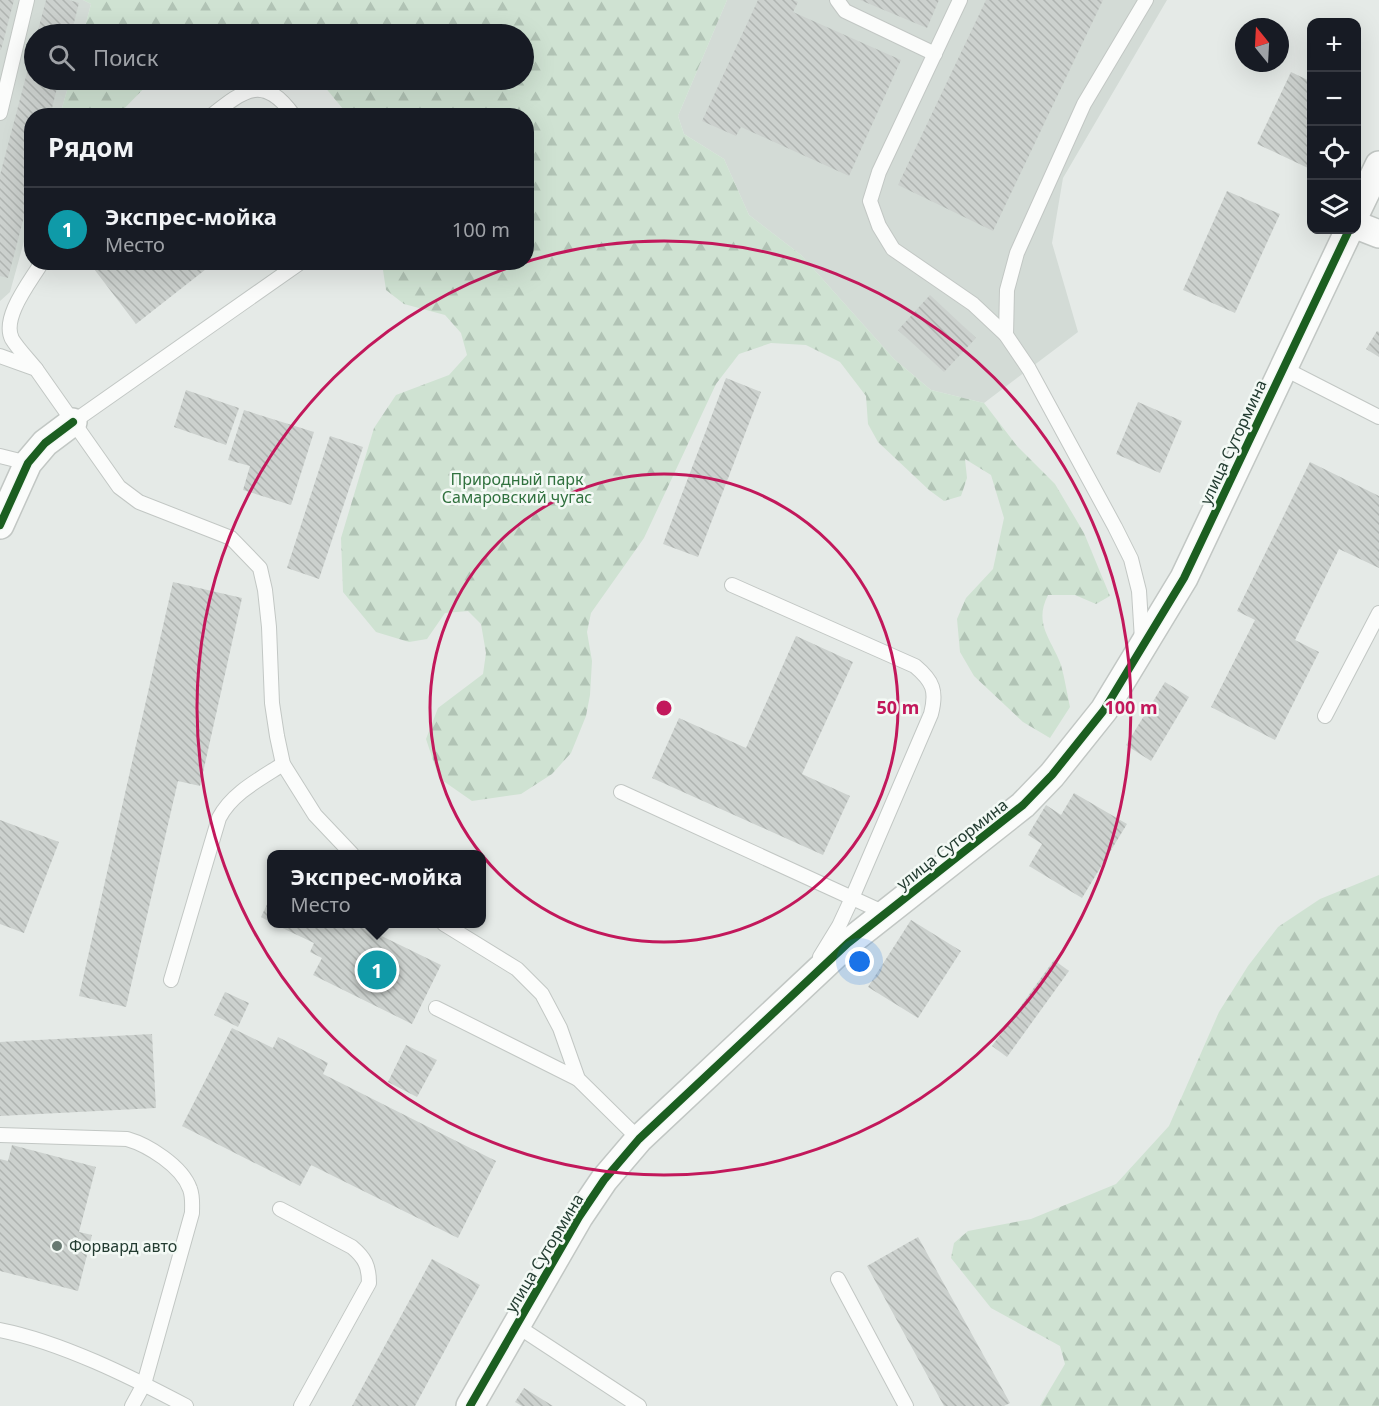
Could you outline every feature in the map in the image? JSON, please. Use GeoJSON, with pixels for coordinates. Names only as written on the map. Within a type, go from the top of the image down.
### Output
{"type":"FeatureCollection","features":[{"type":"Feature","properties":{"kind":"street"},"geometry":{"type":"LineString","coordinates":[[1361,203],[1379,165]]}},
{"type":"Feature","properties":{"kind":"street"},"geometry":{"type":"LineString","coordinates":[[1361,227],[1379,234]]}},
{"type":"Feature","properties":{"kind":"street","name":"улица Сутормина"},"geometry":{"type":"LineString","coordinates":[[470,1406],[579,1216],[604,1180],[639,1139],[848,943],[1023,806],[1052,776],[1104,710],[1184,578],[1347,234]]}},
{"type":"Feature","properties":{"kind":"street"},"geometry":{"type":"LineString","coordinates":[[0,525],[28,463],[45,443],[74,422]]}},
{"type":"Feature","properties":{"kind":"lane"},"geometry":{"type":"LineString","coordinates":[[0,113],[27,0]]}},
{"type":"Feature","properties":{"kind":"lane"},"geometry":{"type":"LineString","coordinates":[[837,0],[845,11],[935,54]]}},
{"type":"Feature","properties":{"kind":"lane"},"geometry":{"type":"LineString","coordinates":[[960,0],[879,172],[870,201],[879,226],[893,249],[973,304],[1006,335],[1029,369],[1131,559],[1139,591],[1142,645]]}},
{"type":"Feature","properties":{"kind":"lane"},"geometry":{"type":"LineString","coordinates":[[1006,335],[1007,290],[1017,253],[1084,104],[1146,0]]}},
{"type":"Feature","properties":{"kind":"lane"},"geometry":{"type":"LineString","coordinates":[[221,108],[232,99],[250,90]]}},
{"type":"Feature","properties":{"kind":"lane"},"geometry":{"type":"LineString","coordinates":[[258,90],[269,92],[289,108]]}},
{"type":"Feature","properties":{"kind":"lane"},"geometry":{"type":"LineString","coordinates":[[37,270],[18,302],[10,321],[11,337],[119,487],[139,502],[231,538],[260,568],[269,627],[272,703],[283,764],[315,815],[347,850]]}},
{"type":"Feature","properties":{"kind":"lane"},"geometry":{"type":"LineString","coordinates":[[74,422],[290,270]]}},
{"type":"Feature","properties":{"kind":"lane"},"geometry":{"type":"LineString","coordinates":[[0,356],[36,369]]}},
{"type":"Feature","properties":{"kind":"lane"},"geometry":{"type":"LineString","coordinates":[[1283,368],[1379,417]]}},
{"type":"Feature","properties":{"kind":"lane"},"geometry":{"type":"LineString","coordinates":[[0,456],[28,463]]}},
{"type":"Feature","properties":{"kind":"lane"},"geometry":{"type":"LineString","coordinates":[[732,585],[915,666],[927,676],[933,686],[934,701],[931,714],[852,898],[833,935],[798,991]]}},
{"type":"Feature","properties":{"kind":"lane"},"geometry":{"type":"LineString","coordinates":[[1325,716],[1379,613]]}},
{"type":"Feature","properties":{"kind":"lane"},"geometry":{"type":"LineString","coordinates":[[171,980],[219,818],[225,807],[237,795],[283,764]]}},
{"type":"Feature","properties":{"kind":"lane"},"geometry":{"type":"LineString","coordinates":[[621,792],[885,914]]}},
{"type":"Feature","properties":{"kind":"lane"},"geometry":{"type":"LineString","coordinates":[[450,928],[517,969],[542,994],[560,1028],[578,1079]]}},
{"type":"Feature","properties":{"kind":"lane"},"geometry":{"type":"LineString","coordinates":[[435,1008],[578,1079],[639,1139]]}},
{"type":"Feature","properties":{"kind":"lane"},"geometry":{"type":"LineString","coordinates":[[0,1135],[127,1139],[141,1143],[169,1162],[185,1178],[190,1189],[192,1213],[144,1384],[132,1406]]}},
{"type":"Feature","properties":{"kind":"lane"},"geometry":{"type":"LineString","coordinates":[[280,1209],[352,1247],[362,1255],[369,1268],[369,1283],[301,1406]]}},
{"type":"Feature","properties":{"kind":"lane"},"geometry":{"type":"LineString","coordinates":[[838,1279],[906,1406]]}},
{"type":"Feature","properties":{"kind":"lane"},"geometry":{"type":"LineString","coordinates":[[517,1326],[639,1406]]}},
{"type":"Feature","properties":{"kind":"lane"},"geometry":{"type":"LineString","coordinates":[[0,1330],[42,1340],[144,1384],[186,1406]]}},
{"type":"Feature","properties":{"kind":"shaded area"},"geometry":{"type":"Polygon","coordinates":[[[0,0],[83,0],[91,4],[86,24],[24,24],[24,90],[67,90],[62,108],[24,108],[24,241],[10,292],[0,301],[0,0]]]}},
{"type":"Feature","properties":{"kind":"shaded area"},"geometry":{"type":"Polygon","coordinates":[[[727,0],[1167,0],[1063,178],[1052,243],[1078,332],[984,403],[931,390],[894,359],[801,255],[749,215],[724,159],[684,134],[678,116],[727,0]]]}},
{"type":"Feature","properties":{"kind":"green space","name":"Природный парк Самаровский чугас"},"geometry":{"type":"Polygon","coordinates":[[[83,0],[727,0],[678,116],[684,134],[724,159],[749,215],[801,255],[894,359],[931,390],[984,403],[1017,446],[1055,484],[1084,533],[1110,596],[1096,604],[1075,595],[1048,595],[1042,615],[1043,623],[1061,665],[1070,707],[1050,738],[1023,722],[974,676],[960,652],[957,619],[966,598],[993,569],[1004,518],[991,475],[965,459],[967,478],[961,496],[944,501],[878,442],[868,424],[866,396],[840,362],[806,345],[771,343],[739,354],[716,384],[644,538],[591,613],[587,632],[592,661],[590,695],[586,716],[571,753],[552,774],[521,794],[472,801],[439,778],[426,739],[438,708],[483,674],[486,653],[481,624],[468,611],[445,613],[427,639],[409,642],[376,632],[343,592],[341,538],[374,428],[396,395],[449,375],[467,355],[461,333],[445,315],[404,304],[386,290],[383,270],[534,270],[534,108],[342,108],[327,90],[534,90],[534,24],[86,24],[91,4],[83,0]]]}},
{"type":"Feature","properties":{"kind":"green space"},"geometry":{"type":"Polygon","coordinates":[[[67,90],[142,90],[125,108],[62,108],[67,90]]]}},
{"type":"Feature","properties":{"kind":"green space"},"geometry":{"type":"Polygon","coordinates":[[[1379,875],[1379,1406],[1040,1406],[1065,1364],[1060,1346],[991,1308],[951,1258],[954,1243],[968,1231],[1031,1219],[1116,1184],[1169,1126],[1219,1012],[1248,966],[1278,927],[1320,899],[1379,875]]]}},
{"type":"Feature","properties":{"kind":"building"},"geometry":{"type":"Polygon","coordinates":[[[0,0],[14,0],[1,50],[0,50],[0,0]]]}},
{"type":"Feature","properties":{"kind":"building"},"geometry":{"type":"Polygon","coordinates":[[[46,0],[69,0],[79,3],[74,24],[40,24],[46,0]]]}},
{"type":"Feature","properties":{"kind":"building"},"geometry":{"type":"Polygon","coordinates":[[[758,0],[798,2],[793,12],[901,60],[849,176],[741,127],[736,136],[702,121],[758,0]]]}},
{"type":"Feature","properties":{"kind":"building"},"geometry":{"type":"Polygon","coordinates":[[[860,0],[939,0],[927,28],[860,0]]]}},
{"type":"Feature","properties":{"kind":"building"},"geometry":{"type":"Polygon","coordinates":[[[986,0],[1103,0],[993,231],[898,185],[986,0]]]}},
{"type":"Feature","properties":{"kind":"building"},"geometry":{"type":"Polygon","coordinates":[[[1291,72],[1307,80],[1307,168],[1257,144],[1291,72]]]}},
{"type":"Feature","properties":{"kind":"building"},"geometry":{"type":"Polygon","coordinates":[[[24,84],[24,90],[56,90],[52,108],[24,108],[24,217],[8,278],[0,276],[0,175],[24,84]]]}},
{"type":"Feature","properties":{"kind":"building"},"geometry":{"type":"Polygon","coordinates":[[[1227,191],[1280,214],[1235,313],[1183,290],[1227,191]]]}},
{"type":"Feature","properties":{"kind":"building"},"geometry":{"type":"Polygon","coordinates":[[[95,270],[205,270],[136,324],[95,270]]]}},
{"type":"Feature","properties":{"kind":"building"},"geometry":{"type":"Polygon","coordinates":[[[930,295],[976,338],[944,372],[898,330],[930,295]]]}},
{"type":"Feature","properties":{"kind":"building"},"geometry":{"type":"Polygon","coordinates":[[[1377,331],[1379,332],[1379,357],[1366,349],[1377,331]]]}},
{"type":"Feature","properties":{"kind":"building"},"geometry":{"type":"Polygon","coordinates":[[[726,378],[761,392],[698,557],[663,544],[726,378]]]}},
{"type":"Feature","properties":{"kind":"building"},"geometry":{"type":"Polygon","coordinates":[[[186,390],[239,408],[226,445],[174,427],[186,390]]]}},
{"type":"Feature","properties":{"kind":"building"},"geometry":{"type":"Polygon","coordinates":[[[1138,402],[1182,421],[1160,473],[1116,454],[1138,402]]]}},
{"type":"Feature","properties":{"kind":"building"},"geometry":{"type":"Polygon","coordinates":[[[244,410],[314,432],[291,505],[243,490],[250,466],[228,460],[244,410]]]}},
{"type":"Feature","properties":{"kind":"building"},"geometry":{"type":"Polygon","coordinates":[[[330,436],[363,447],[319,579],[287,568],[330,436]]]}},
{"type":"Feature","properties":{"kind":"building"},"geometry":{"type":"Polygon","coordinates":[[[1310,462],[1379,496],[1379,568],[1339,549],[1295,640],[1319,652],[1275,740],[1211,707],[1255,620],[1237,611],[1310,462]]]}},
{"type":"Feature","properties":{"kind":"building"},"geometry":{"type":"Polygon","coordinates":[[[173,582],[242,598],[200,786],[178,781],[126,1007],[79,996],[173,582]]]}},
{"type":"Feature","properties":{"kind":"building"},"geometry":{"type":"Polygon","coordinates":[[[796,636],[853,662],[802,774],[850,796],[823,855],[652,778],[679,718],[746,748],[796,636]]]}},
{"type":"Feature","properties":{"kind":"building"},"geometry":{"type":"Polygon","coordinates":[[[1165,682],[1189,697],[1151,761],[1126,745],[1165,682]]]}},
{"type":"Feature","properties":{"kind":"building"},"geometry":{"type":"Polygon","coordinates":[[[1074,793],[1127,824],[1082,898],[1029,866],[1042,844],[1028,835],[1046,805],[1061,815],[1074,793]]]}},
{"type":"Feature","properties":{"kind":"building"},"geometry":{"type":"Polygon","coordinates":[[[0,820],[59,842],[24,933],[0,924],[0,820]]]}},
{"type":"Feature","properties":{"kind":"building"},"geometry":{"type":"Polygon","coordinates":[[[267,904],[267,920],[261,917],[267,904]]]}},
{"type":"Feature","properties":{"kind":"building"},"geometry":{"type":"Polygon","coordinates":[[[911,920],[961,951],[918,1018],[868,987],[911,920]]]}},
{"type":"Feature","properties":{"kind":"building"},"geometry":{"type":"Polygon","coordinates":[[[282,928],[365,928],[441,965],[412,1024],[313,975],[322,958],[310,952],[314,943],[282,928]]]}},
{"type":"Feature","properties":{"kind":"building"},"geometry":{"type":"Polygon","coordinates":[[[1054,960],[1069,971],[1007,1057],[992,1046],[1054,960]]]}},
{"type":"Feature","properties":{"kind":"building"},"geometry":{"type":"Polygon","coordinates":[[[225,992],[249,1003],[238,1027],[214,1015],[225,992]]]}},
{"type":"Feature","properties":{"kind":"building"},"geometry":{"type":"Polygon","coordinates":[[[232,1028],[273,1048],[278,1037],[328,1063],[323,1074],[496,1161],[458,1238],[311,1165],[300,1186],[182,1126],[232,1028]]]}},
{"type":"Feature","properties":{"kind":"building"},"geometry":{"type":"Polygon","coordinates":[[[152,1034],[156,1108],[0,1116],[0,1042],[152,1034]]]}},
{"type":"Feature","properties":{"kind":"building"},"geometry":{"type":"Polygon","coordinates":[[[406,1045],[437,1060],[417,1097],[388,1082],[406,1045]]]}},
{"type":"Feature","properties":{"kind":"building"},"geometry":{"type":"Polygon","coordinates":[[[12,1145],[96,1167],[79,1232],[92,1235],[78,1291],[0,1271],[0,1159],[8,1161],[12,1145]]]}},
{"type":"Feature","properties":{"kind":"building"},"geometry":{"type":"Polygon","coordinates":[[[918,1237],[1010,1403],[1004,1406],[944,1406],[867,1266],[918,1237]]]}},
{"type":"Feature","properties":{"kind":"building"},"geometry":{"type":"Polygon","coordinates":[[[432,1259],[480,1285],[415,1406],[352,1406],[432,1259]]]}},
{"type":"Feature","properties":{"kind":"building"},"geometry":{"type":"Polygon","coordinates":[[[524,1388],[553,1406],[522,1406],[515,1402],[524,1388]]]}},
{"type":"Feature","properties":{"kind":"cycle path"},"geometry":{"type":"LineString","coordinates":[[470,1406],[579,1217],[604,1180],[639,1139],[848,943],[1023,805],[1052,775],[1104,710],[1184,578],[1347,234]]}},
{"type":"Feature","properties":{"kind":"cycle path"},"geometry":{"type":"LineString","coordinates":[[0,525],[28,463],[45,443],[73,422]]}},
{"type":"Feature","properties":{"kind":"place","name":"Экспрес-мойка"},"geometry":{"type":"Point","coordinates":[377,970]}},
{"type":"Feature","properties":{"kind":"place","name":"Форвард авто"},"geometry":{"type":"Point","coordinates":[57,1246]}}]}
